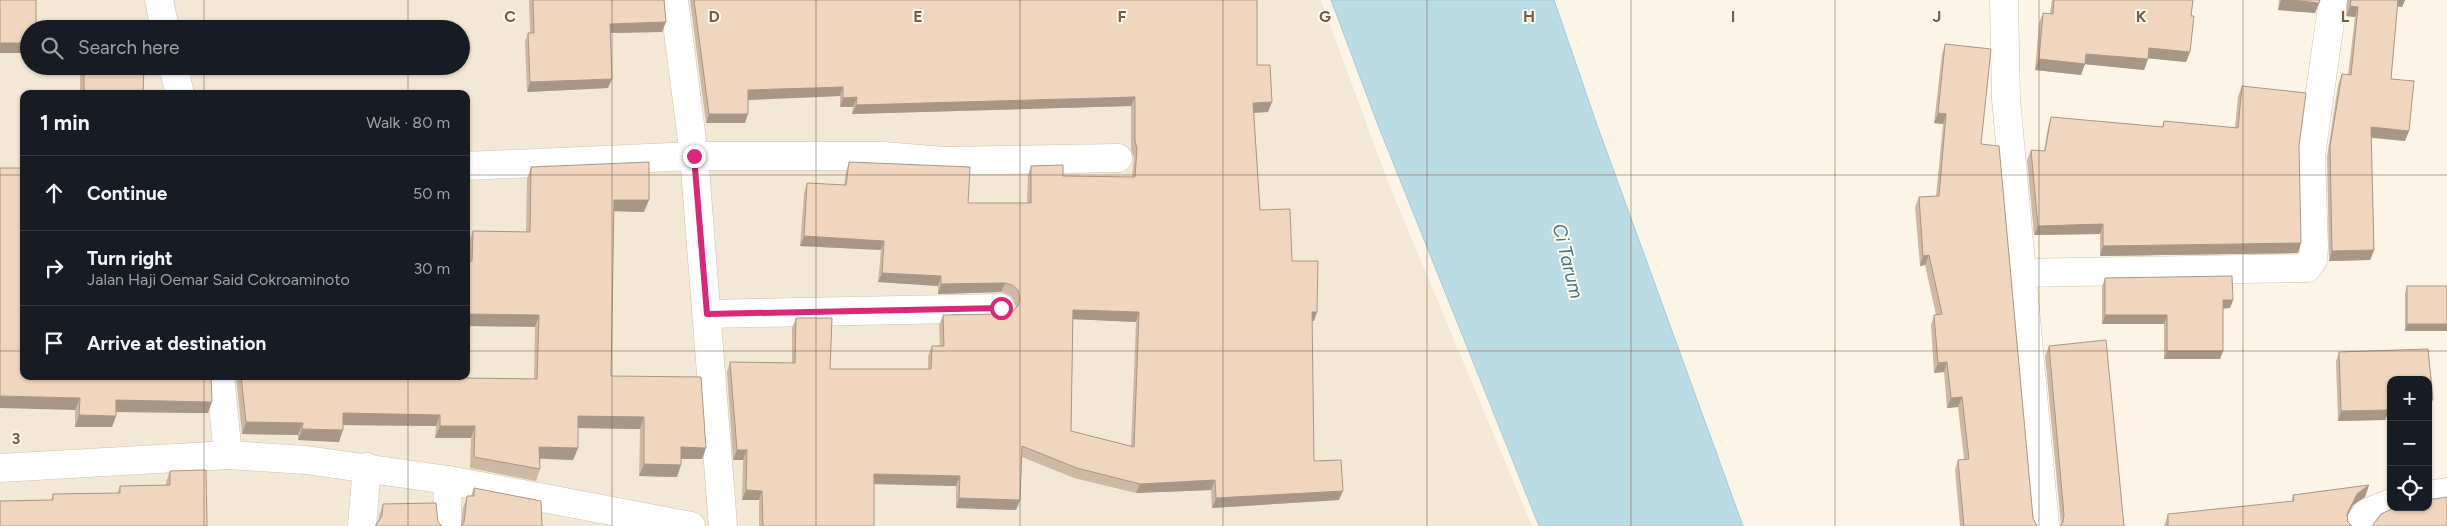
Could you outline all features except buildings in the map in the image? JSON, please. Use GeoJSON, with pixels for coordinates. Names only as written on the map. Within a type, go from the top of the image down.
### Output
{"type":"FeatureCollection","features":[{"type":"Feature","properties":{"kind":"street"},"geometry":{"type":"LineString","coordinates":[[159,0],[163,20]]}},
{"type":"Feature","properties":{"kind":"street"},"geometry":{"type":"LineString","coordinates":[[674,0],[694,156],[723,526]]}},
{"type":"Feature","properties":{"kind":"street"},"geometry":{"type":"LineString","coordinates":[[2004,0],[2006,99],[2045,526]]}},
{"type":"Feature","properties":{"kind":"street"},"geometry":{"type":"LineString","coordinates":[[2021,273],[2307,268],[2313,260],[2314,247],[2310,156],[2333,0]]}},
{"type":"Feature","properties":{"kind":"street"},"geometry":{"type":"LineString","coordinates":[[176,75],[179,90]]}},
{"type":"Feature","properties":{"kind":"street"},"geometry":{"type":"LineString","coordinates":[[470,166],[694,156],[874,156],[943,161],[1118,158]]}},
{"type":"Feature","properties":{"kind":"street"},"geometry":{"type":"LineString","coordinates":[[707,314],[1001,308]]}},
{"type":"Feature","properties":{"kind":"street"},"geometry":{"type":"LineString","coordinates":[[220,380],[228,455]]}},
{"type":"Feature","properties":{"kind":"street"},"geometry":{"type":"LineString","coordinates":[[0,468],[228,455],[306,460],[367,467],[448,480],[691,526]]}},
{"type":"Feature","properties":{"kind":"street"},"geometry":{"type":"LineString","coordinates":[[362,526],[367,467]]}},
{"type":"Feature","properties":{"kind":"street"},"geometry":{"type":"LineString","coordinates":[[447,526],[448,480]]}},
{"type":"Feature","properties":{"kind":"street"},"geometry":{"type":"LineString","coordinates":[[2432,494],[2447,492]]}},
{"type":"Feature","properties":{"kind":"street"},"geometry":{"type":"LineString","coordinates":[[2358,526],[2366,513],[2387,504]]}},
{"type":"Feature","properties":{"kind":"shaded area"},"geometry":{"type":"Polygon","coordinates":[[[0,0],[1321,0],[1388,182],[1532,526],[0,526],[0,0]]]}},
{"type":"Feature","properties":{"kind":"water","name":"Ci Tarum"},"geometry":{"type":"Polygon","coordinates":[[[1331,0],[1554,0],[1597,125],[1743,526],[1539,526],[1378,125],[1331,0]]]}},
{"type":"Feature","properties":{"kind":"route"},"geometry":{"type":"LineString","coordinates":[[694,156],[707,314],[1001,308]]}}]}
